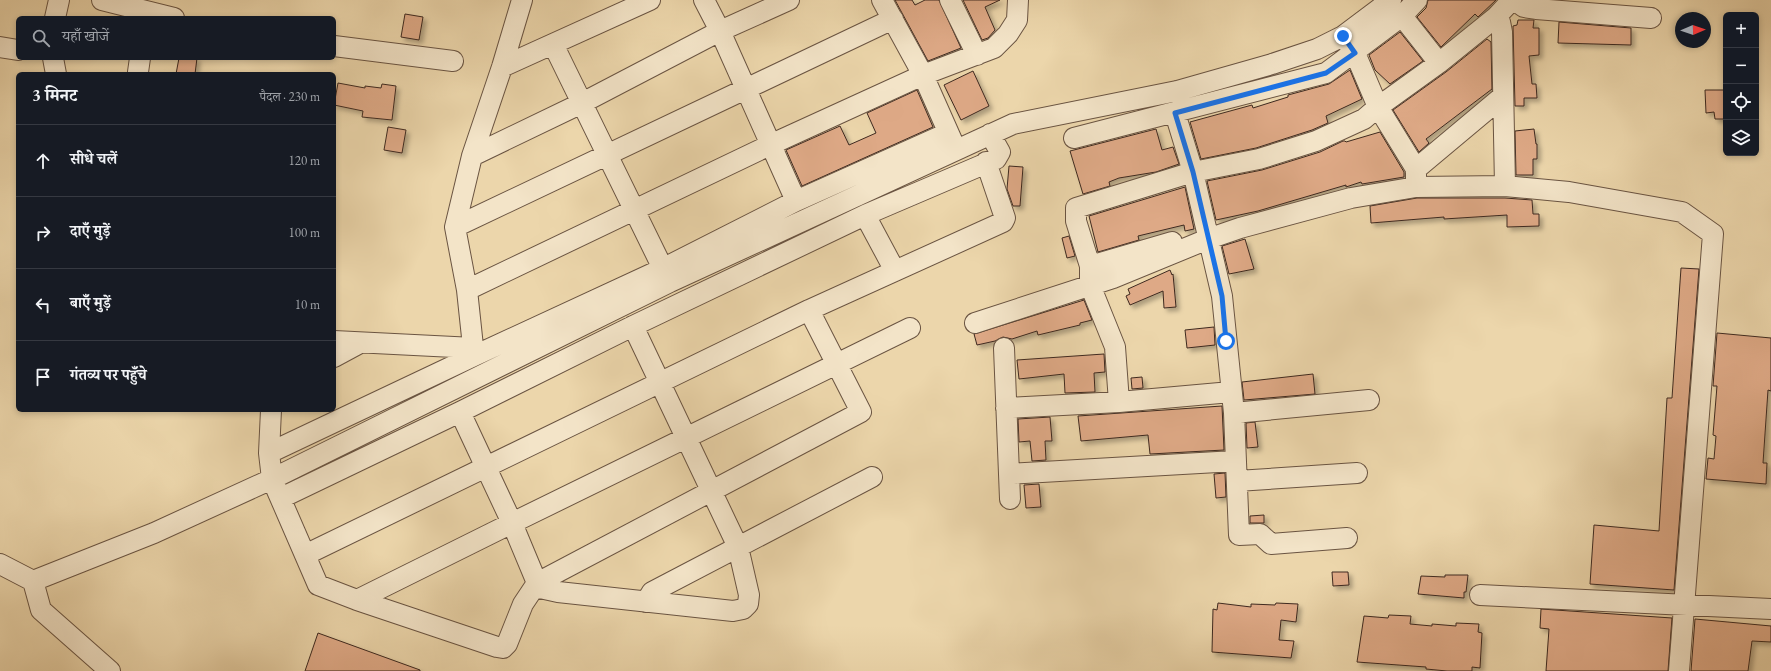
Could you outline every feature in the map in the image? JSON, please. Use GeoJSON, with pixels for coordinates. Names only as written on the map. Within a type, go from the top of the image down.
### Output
{"type":"FeatureCollection","features":[{"type":"Feature","properties":{"kind":"street"},"geometry":{"type":"LineString","coordinates":[[55,16],[59,0]]}},
{"type":"Feature","properties":{"kind":"street"},"geometry":{"type":"LineString","coordinates":[[102,0],[145,14],[160,16]]}},
{"type":"Feature","properties":{"kind":"street"},"geometry":{"type":"LineString","coordinates":[[474,352],[467,290],[455,228],[472,156],[502,67],[522,0]]}},
{"type":"Feature","properties":{"kind":"street"},"geometry":{"type":"LineString","coordinates":[[502,67],[650,0]]}},
{"type":"Feature","properties":{"kind":"street"},"geometry":{"type":"LineString","coordinates":[[704,0],[720,30],[772,144],[796,201]]}},
{"type":"Feature","properties":{"kind":"street"},"geometry":{"type":"LineString","coordinates":[[472,156],[582,103],[720,30],[789,0]]}},
{"type":"Feature","properties":{"kind":"street"},"geometry":{"type":"LineString","coordinates":[[882,0],[923,75],[952,141]]}},
{"type":"Feature","properties":{"kind":"street"},"geometry":{"type":"LineString","coordinates":[[950,0],[977,56]]}},
{"type":"Feature","properties":{"kind":"street"},"geometry":{"type":"LineString","coordinates":[[467,290],[772,144],[923,75],[977,56],[994,48],[1008,34],[1017,20],[1018,0]]}},
{"type":"Feature","properties":{"kind":"street"},"geometry":{"type":"LineString","coordinates":[[269,453],[474,352],[666,276],[796,201],[952,141],[990,134],[1013,124],[1184,89],[1272,64],[1317,49],[1396,8],[1417,0]]}},
{"type":"Feature","properties":{"kind":"street"},"geometry":{"type":"LineString","coordinates":[[1119,402],[1115,347],[1090,275],[1076,221],[1076,208],[1193,172],[1259,159],[1316,141],[1364,119],[1378,107],[1439,63],[1496,17],[1513,0],[1524,7],[1536,9],[1613,8],[1651,18]]}},
{"type":"Feature","properties":{"kind":"street"},"geometry":{"type":"LineString","coordinates":[[1074,138],[1326,73],[1355,53],[1396,8]]}},
{"type":"Feature","properties":{"kind":"street"},"geometry":{"type":"LineString","coordinates":[[1396,8],[1439,63]]}},
{"type":"Feature","properties":{"kind":"street"},"geometry":{"type":"LineString","coordinates":[[1496,17],[1500,22],[1502,32],[1502,97],[1505,186]]}},
{"type":"Feature","properties":{"kind":"street"},"geometry":{"type":"LineString","coordinates":[[455,228],[893,19]]}},
{"type":"Feature","properties":{"kind":"street"},"geometry":{"type":"LineString","coordinates":[[1343,36],[1355,53],[1378,107],[1416,178]]}},
{"type":"Feature","properties":{"kind":"street"},"geometry":{"type":"LineString","coordinates":[[553,44],[666,276]]}},
{"type":"Feature","properties":{"kind":"street"},"geometry":{"type":"LineString","coordinates":[[336,46],[453,61]]}},
{"type":"Feature","properties":{"kind":"street"},"geometry":{"type":"LineString","coordinates":[[0,47],[16,50]]}},
{"type":"Feature","properties":{"kind":"street"},"geometry":{"type":"LineString","coordinates":[[1416,178],[1502,97]]}},
{"type":"Feature","properties":{"kind":"street"},"geometry":{"type":"LineString","coordinates":[[1175,113],[1193,172],[1222,296],[1234,413],[1239,535],[1260,534],[1271,544],[1347,538]]}},
{"type":"Feature","properties":{"kind":"street"},"geometry":{"type":"LineString","coordinates":[[281,498],[460,412],[633,326],[865,215],[996,159],[1000,152],[990,134]]}},
{"type":"Feature","properties":{"kind":"street"},"geometry":{"type":"LineString","coordinates":[[0,564],[34,581],[154,533],[272,479],[666,276],[952,141]]}},
{"type":"Feature","properties":{"kind":"street"},"geometry":{"type":"LineString","coordinates":[[305,554],[809,310],[1003,222],[1005,218],[986,162]]}},
{"type":"Feature","properties":{"kind":"street"},"geometry":{"type":"LineString","coordinates":[[975,323],[1090,275],[1207,236],[1351,198],[1416,178],[1569,192],[1682,212],[1713,234],[1678,671]]}},
{"type":"Feature","properties":{"kind":"street"},"geometry":{"type":"LineString","coordinates":[[865,215],[895,271]]}},
{"type":"Feature","properties":{"kind":"street"},"geometry":{"type":"LineString","coordinates":[[271,412],[269,453],[272,479],[318,585],[357,600],[503,648],[507,644],[526,598],[536,583],[712,492],[861,412],[809,310]]}},
{"type":"Feature","properties":{"kind":"street"},"geometry":{"type":"LineString","coordinates":[[460,412],[512,522],[536,583],[546,590],[733,611],[743,609],[748,604],[749,595],[738,547],[633,326]]}},
{"type":"Feature","properties":{"kind":"street"},"geometry":{"type":"LineString","coordinates":[[357,600],[512,522],[910,328]]}},
{"type":"Feature","properties":{"kind":"street"},"geometry":{"type":"LineString","coordinates":[[336,341],[474,352]]}},
{"type":"Feature","properties":{"kind":"street"},"geometry":{"type":"LineString","coordinates":[[336,356],[360,343]]}},
{"type":"Feature","properties":{"kind":"street"},"geometry":{"type":"LineString","coordinates":[[1004,348],[1010,499]]}},
{"type":"Feature","properties":{"kind":"street"},"geometry":{"type":"LineString","coordinates":[[1006,408],[1119,402],[1231,392]]}},
{"type":"Feature","properties":{"kind":"street"},"geometry":{"type":"LineString","coordinates":[[1234,413],[1369,400]]}},
{"type":"Feature","properties":{"kind":"street"},"geometry":{"type":"LineString","coordinates":[[1009,474],[1236,461]]}},
{"type":"Feature","properties":{"kind":"street"},"geometry":{"type":"LineString","coordinates":[[1237,481],[1357,473]]}},
{"type":"Feature","properties":{"kind":"street"},"geometry":{"type":"LineString","coordinates":[[646,602],[652,592],[872,477]]}},
{"type":"Feature","properties":{"kind":"street"},"geometry":{"type":"LineString","coordinates":[[34,581],[40,610],[110,671]]}},
{"type":"Feature","properties":{"kind":"street"},"geometry":{"type":"LineString","coordinates":[[1480,595],[1771,609]]}},
{"type":"Feature","properties":{"kind":"building"},"geometry":{"type":"Polygon","coordinates":[[[895,0],[912,0],[915,5],[925,0],[939,0],[961,48],[928,61],[895,0]]]}},
{"type":"Feature","properties":{"kind":"building"},"geometry":{"type":"Polygon","coordinates":[[[963,0],[1000,0],[985,7],[995,30],[988,38],[982,40],[963,0]]]}},
{"type":"Feature","properties":{"kind":"building"},"geometry":{"type":"Polygon","coordinates":[[[1428,0],[1496,0],[1478,17],[1475,14],[1441,47],[1417,17],[1426,8],[1428,0]]]}},
{"type":"Feature","properties":{"kind":"building"},"geometry":{"type":"Polygon","coordinates":[[[405,14],[423,17],[419,40],[401,37],[405,14]]]}},
{"type":"Feature","properties":{"kind":"building"},"geometry":{"type":"Polygon","coordinates":[[[1518,20],[1534,20],[1533,28],[1539,28],[1539,55],[1529,56],[1532,84],[1536,84],[1537,98],[1524,98],[1524,106],[1515,106],[1513,26],[1517,25],[1518,20]]]}},
{"type":"Feature","properties":{"kind":"building"},"geometry":{"type":"Polygon","coordinates":[[[1559,22],[1631,28],[1631,45],[1558,43],[1559,22]]]}},
{"type":"Feature","properties":{"kind":"building"},"geometry":{"type":"Polygon","coordinates":[[[1400,32],[1423,61],[1390,84],[1375,70],[1369,55],[1400,32]]]}},
{"type":"Feature","properties":{"kind":"building"},"geometry":{"type":"Polygon","coordinates":[[[1487,39],[1491,42],[1492,89],[1426,139],[1429,143],[1419,152],[1393,110],[1446,72],[1487,39]]]}},
{"type":"Feature","properties":{"kind":"building"},"geometry":{"type":"Polygon","coordinates":[[[179,60],[197,60],[195,72],[176,72],[179,60]]]}},
{"type":"Feature","properties":{"kind":"building"},"geometry":{"type":"Polygon","coordinates":[[[1350,70],[1362,99],[1326,116],[1328,123],[1312,130],[1256,148],[1201,159],[1190,122],[1252,105],[1253,108],[1288,97],[1288,95],[1329,84],[1350,70]]]}},
{"type":"Feature","properties":{"kind":"building"},"geometry":{"type":"Polygon","coordinates":[[[973,71],[989,106],[961,120],[944,85],[973,71]]]}},
{"type":"Feature","properties":{"kind":"building"},"geometry":{"type":"Polygon","coordinates":[[[338,83],[365,88],[365,86],[381,88],[382,84],[396,86],[392,120],[362,117],[363,111],[336,105],[338,83]]]}},
{"type":"Feature","properties":{"kind":"building"},"geometry":{"type":"Polygon","coordinates":[[[917,90],[933,127],[802,186],[786,150],[840,126],[849,145],[876,133],[867,113],[917,90]]]}},
{"type":"Feature","properties":{"kind":"building"},"geometry":{"type":"Polygon","coordinates":[[[1705,90],[1723,90],[1723,119],[1715,119],[1714,112],[1706,113],[1705,90]]]}},
{"type":"Feature","properties":{"kind":"building"},"geometry":{"type":"Polygon","coordinates":[[[388,127],[406,130],[402,153],[384,150],[388,127]]]}},
{"type":"Feature","properties":{"kind":"building"},"geometry":{"type":"Polygon","coordinates":[[[1156,129],[1162,150],[1173,147],[1179,164],[1156,172],[1119,178],[1109,182],[1110,186],[1083,194],[1070,151],[1156,129]]]}},
{"type":"Feature","properties":{"kind":"building"},"geometry":{"type":"Polygon","coordinates":[[[1534,129],[1537,144],[1537,159],[1533,159],[1533,175],[1516,175],[1515,131],[1534,129]]]}},
{"type":"Feature","properties":{"kind":"building"},"geometry":{"type":"Polygon","coordinates":[[[1380,132],[1404,172],[1404,177],[1362,184],[1361,182],[1346,187],[1346,185],[1258,211],[1216,220],[1207,181],[1262,170],[1320,152],[1343,141],[1346,142],[1380,132]]]}},
{"type":"Feature","properties":{"kind":"building"},"geometry":{"type":"Polygon","coordinates":[[[1009,166],[1023,167],[1020,206],[1013,206],[1007,189],[1009,166]]]}},
{"type":"Feature","properties":{"kind":"building"},"geometry":{"type":"Polygon","coordinates":[[[1185,187],[1194,229],[1185,231],[1184,225],[1138,236],[1139,240],[1098,252],[1089,216],[1185,187]]]}},
{"type":"Feature","properties":{"kind":"building"},"geometry":{"type":"Polygon","coordinates":[[[1417,198],[1505,198],[1532,200],[1533,214],[1539,214],[1539,226],[1507,227],[1507,215],[1444,219],[1444,217],[1371,223],[1370,206],[1417,198]]]}},
{"type":"Feature","properties":{"kind":"building"},"geometry":{"type":"Polygon","coordinates":[[[1069,236],[1075,256],[1067,258],[1062,238],[1069,236]]]}},
{"type":"Feature","properties":{"kind":"building"},"geometry":{"type":"Polygon","coordinates":[[[1245,239],[1254,269],[1229,274],[1222,246],[1245,239]]]}},
{"type":"Feature","properties":{"kind":"building"},"geometry":{"type":"Polygon","coordinates":[[[1681,268],[1699,269],[1674,590],[1590,584],[1594,525],[1659,531],[1667,398],[1672,398],[1681,268]]]}},
{"type":"Feature","properties":{"kind":"building"},"geometry":{"type":"Polygon","coordinates":[[[1170,270],[1172,275],[1173,274],[1176,307],[1164,308],[1163,291],[1130,305],[1126,296],[1130,294],[1128,289],[1170,270]]]}},
{"type":"Feature","properties":{"kind":"building"},"geometry":{"type":"Polygon","coordinates":[[[1084,300],[1092,320],[1080,323],[1080,325],[1038,335],[1037,331],[1012,339],[1003,337],[995,341],[977,345],[974,334],[1084,300]]]}},
{"type":"Feature","properties":{"kind":"building"},"geometry":{"type":"Polygon","coordinates":[[[1214,327],[1215,345],[1187,348],[1185,330],[1214,327]]]}},
{"type":"Feature","properties":{"kind":"building"},"geometry":{"type":"Polygon","coordinates":[[[1717,333],[1771,338],[1771,391],[1768,390],[1763,463],[1767,463],[1766,484],[1706,479],[1708,458],[1714,459],[1716,436],[1713,435],[1717,386],[1713,386],[1717,333]]]}},
{"type":"Feature","properties":{"kind":"building"},"geometry":{"type":"Polygon","coordinates":[[[1104,354],[1105,372],[1094,373],[1095,392],[1065,393],[1064,374],[1019,379],[1017,360],[1104,354]]]}},
{"type":"Feature","properties":{"kind":"building"},"geometry":{"type":"Polygon","coordinates":[[[1313,374],[1315,394],[1244,400],[1242,382],[1313,374]]]}},
{"type":"Feature","properties":{"kind":"building"},"geometry":{"type":"Polygon","coordinates":[[[1142,377],[1143,388],[1132,389],[1131,378],[1142,377]]]}},
{"type":"Feature","properties":{"kind":"building"},"geometry":{"type":"Polygon","coordinates":[[[1222,406],[1224,450],[1150,454],[1148,435],[1081,441],[1078,416],[1222,406]]]}},
{"type":"Feature","properties":{"kind":"building"},"geometry":{"type":"Polygon","coordinates":[[[1050,417],[1052,441],[1045,441],[1046,460],[1032,461],[1030,441],[1019,442],[1018,419],[1050,417]]]}},
{"type":"Feature","properties":{"kind":"building"},"geometry":{"type":"Polygon","coordinates":[[[1255,422],[1258,447],[1247,448],[1246,423],[1255,422]]]}},
{"type":"Feature","properties":{"kind":"building"},"geometry":{"type":"Polygon","coordinates":[[[1225,473],[1226,497],[1216,498],[1214,474],[1225,473]]]}},
{"type":"Feature","properties":{"kind":"building"},"geometry":{"type":"Polygon","coordinates":[[[1039,484],[1041,507],[1026,508],[1024,485],[1039,484]]]}},
{"type":"Feature","properties":{"kind":"building"},"geometry":{"type":"Polygon","coordinates":[[[1264,515],[1264,523],[1250,523],[1250,516],[1264,515]]]}},
{"type":"Feature","properties":{"kind":"building"},"geometry":{"type":"Polygon","coordinates":[[[1332,572],[1348,572],[1349,585],[1333,586],[1332,572]]]}},
{"type":"Feature","properties":{"kind":"building"},"geometry":{"type":"Polygon","coordinates":[[[1445,575],[1468,575],[1464,598],[1418,594],[1421,576],[1445,577],[1445,575]]]}},
{"type":"Feature","properties":{"kind":"building"},"geometry":{"type":"Polygon","coordinates":[[[1218,603],[1251,607],[1251,604],[1298,604],[1296,622],[1281,620],[1279,640],[1294,641],[1291,658],[1212,652],[1213,609],[1217,610],[1218,603]]]}},
{"type":"Feature","properties":{"kind":"building"},"geometry":{"type":"Polygon","coordinates":[[[1541,609],[1672,618],[1668,671],[1546,671],[1549,629],[1540,628],[1541,609]]]}},
{"type":"Feature","properties":{"kind":"building"},"geometry":{"type":"Polygon","coordinates":[[[1389,615],[1411,616],[1410,624],[1456,626],[1456,623],[1479,624],[1478,632],[1482,633],[1480,668],[1472,667],[1472,671],[1447,671],[1426,669],[1426,667],[1357,662],[1364,616],[1388,618],[1389,615]]]}},
{"type":"Feature","properties":{"kind":"building"},"geometry":{"type":"Polygon","coordinates":[[[1695,619],[1771,626],[1771,642],[1752,641],[1748,671],[1691,671],[1695,619]]]}},
{"type":"Feature","properties":{"kind":"building"},"geometry":{"type":"Polygon","coordinates":[[[318,633],[420,670],[420,671],[305,671],[318,633]]]}},
{"type":"Feature","properties":{"kind":"route"},"geometry":{"type":"LineString","coordinates":[[1226,341],[1222,296],[1193,172],[1175,113],[1326,73],[1355,53],[1343,36]]}}]}
